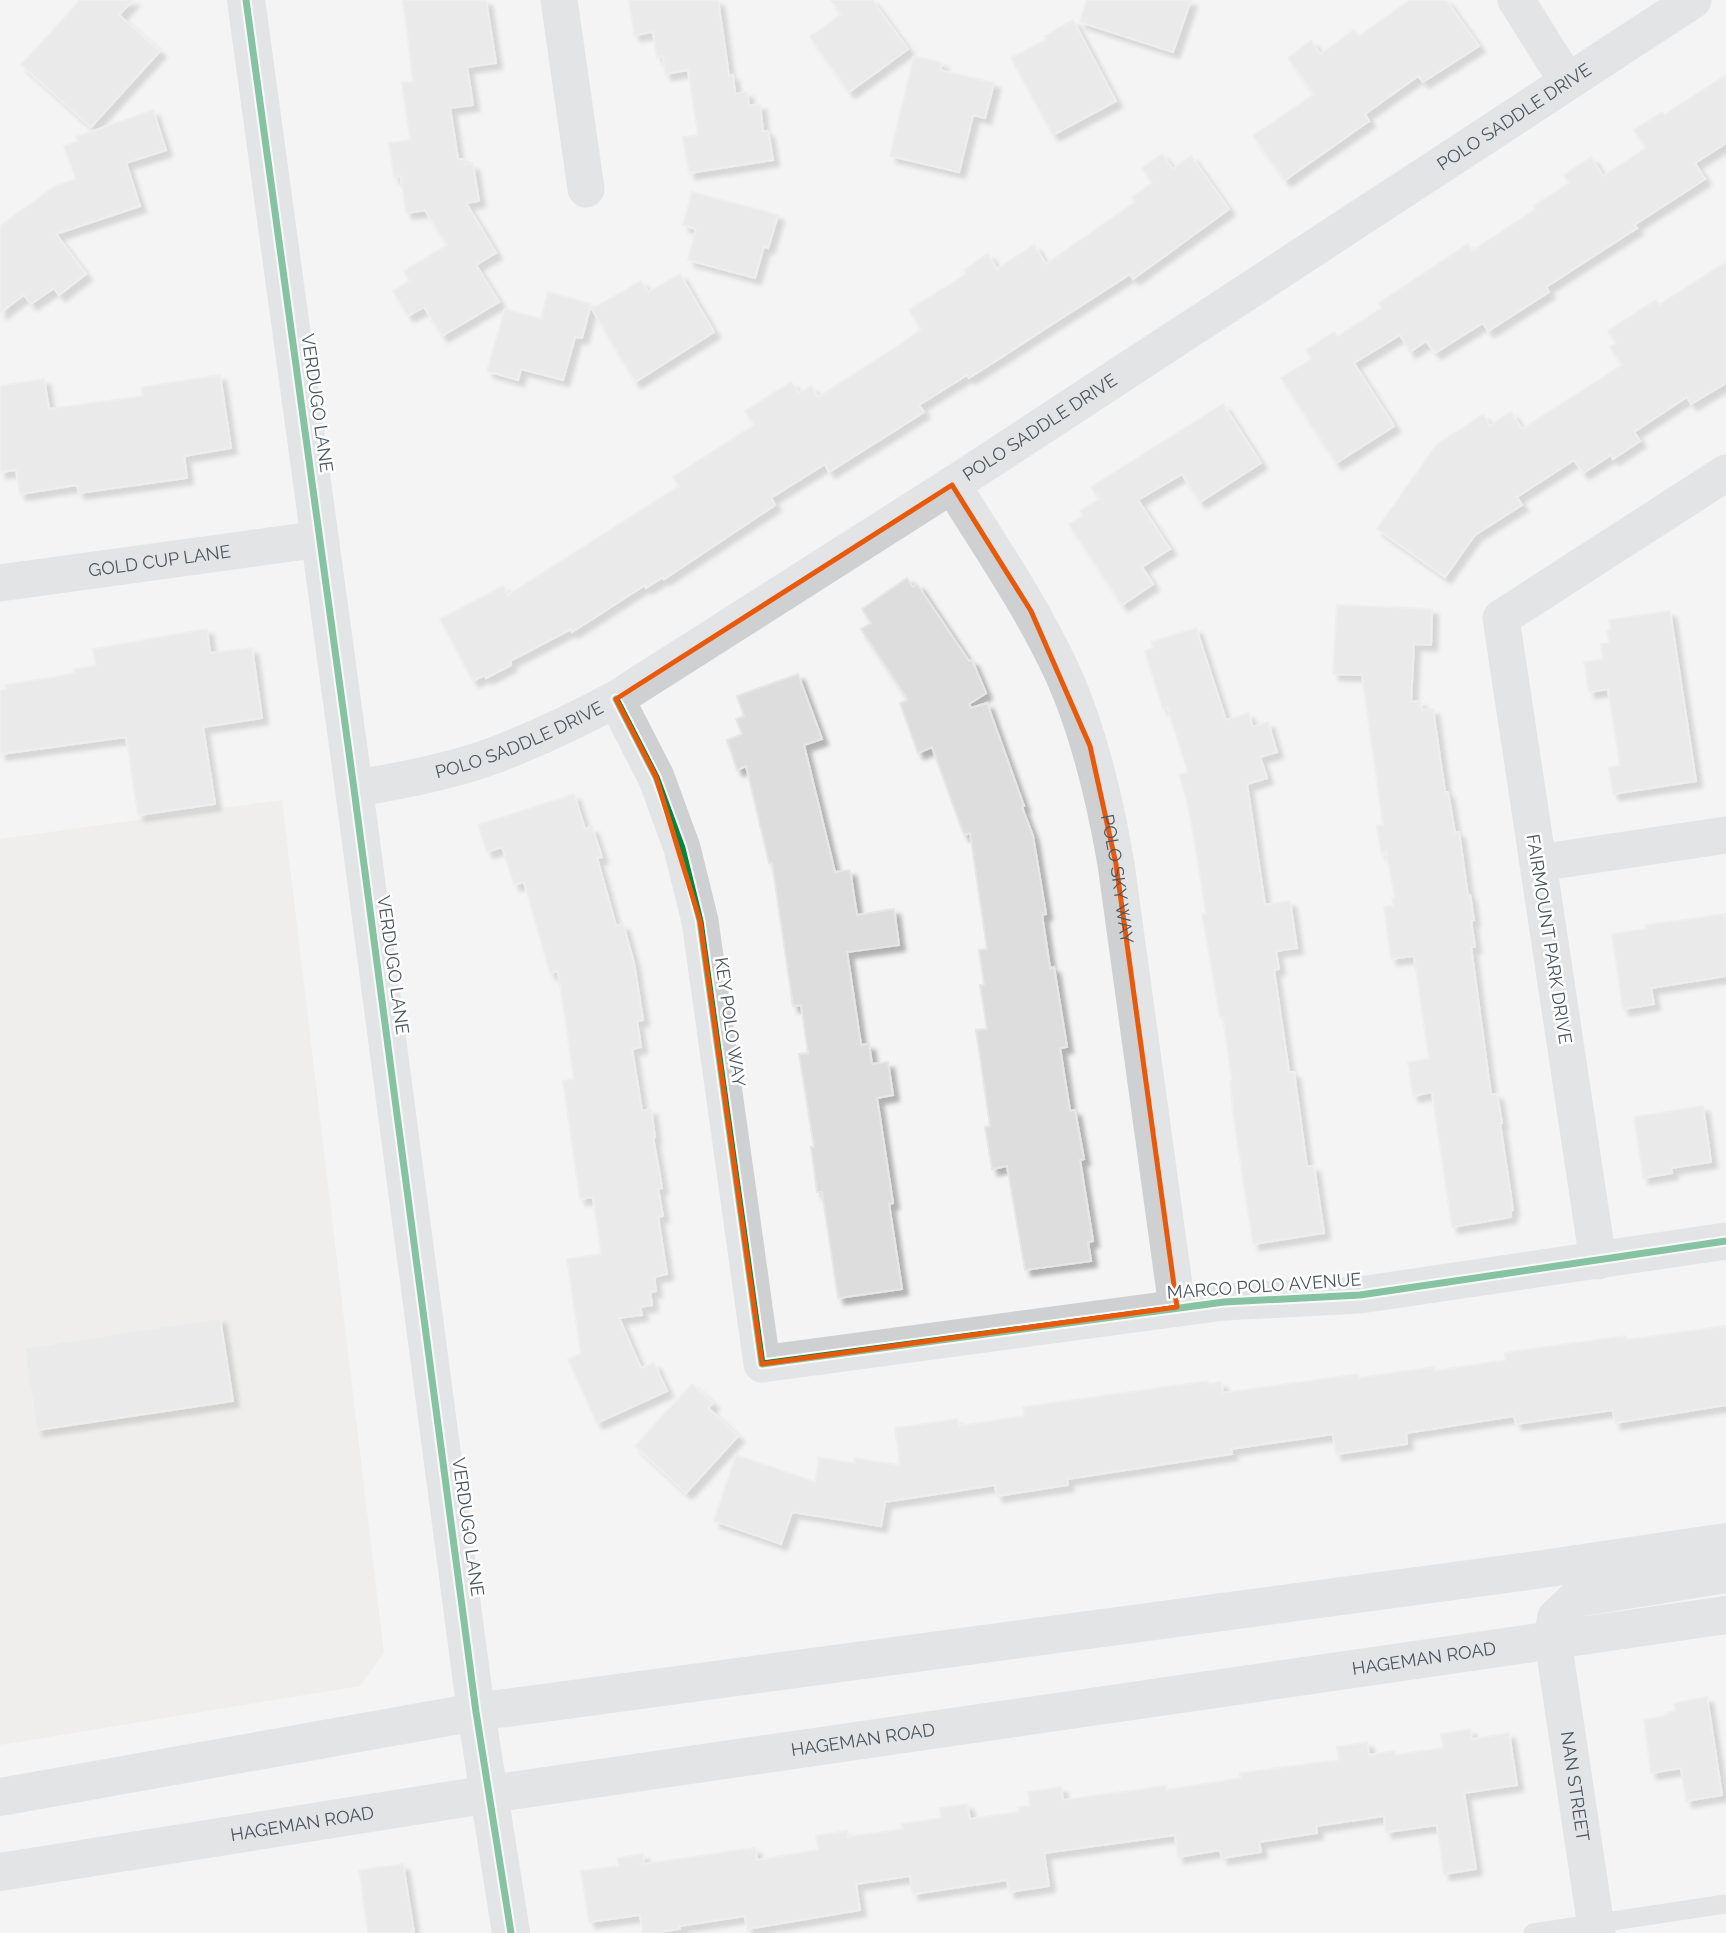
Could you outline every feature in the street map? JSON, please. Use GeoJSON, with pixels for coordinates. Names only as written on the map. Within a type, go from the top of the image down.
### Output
{"type":"FeatureCollection","features":[{"type":"Feature","properties":{"kind":"main road","name":"VERDUGO LANE"},"geometry":{"type":"LineString","coordinates":[[246,0],[476,1712],[511,1933]]}},
{"type":"Feature","properties":{"kind":"main road"},"geometry":{"type":"LineString","coordinates":[[0,1797],[476,1712],[1516,1573],[1726,1542]]}},
{"type":"Feature","properties":{"kind":"main road"},"geometry":{"type":"LineString","coordinates":[[1553,1641],[1556,1618],[1577,1598],[1726,1574]]}},
{"type":"Feature","properties":{"kind":"main road","name":"HAGEMAN ROAD"},"geometry":{"type":"LineString","coordinates":[[0,1872],[491,1794],[1726,1615]]}},
{"type":"Feature","properties":{"kind":"street"},"geometry":{"type":"LineString","coordinates":[[559,0],[586,189]]}},
{"type":"Feature","properties":{"kind":"street"},"geometry":{"type":"LineString","coordinates":[[1516,0],[1567,80]]}},
{"type":"Feature","properties":{"kind":"street","name":"POLO SADDLE DRIVE"},"geometry":{"type":"LineString","coordinates":[[354,789],[424,776],[493,756],[560,729],[616,699],[952,485],[1693,0]]}},
{"type":"Feature","properties":{"kind":"street","name":"FAIRMOUNT PARK DRIVE"},"geometry":{"type":"LineString","coordinates":[[1598,1261],[1501,618],[1726,473]]}},
{"type":"Feature","properties":{"kind":"street","name":"POLO SKY WAY"},"geometry":{"type":"LineString","coordinates":[[952,485],[1031,611],[1064,676],[1090,746],[1108,816],[1116,864],[1177,1307]]}},
{"type":"Feature","properties":{"kind":"street","name":"GOLD CUP LANE"},"geometry":{"type":"LineString","coordinates":[[0,583],[320,539]]}},
{"type":"Feature","properties":{"kind":"street","name":"KEY POLO WAY"},"geometry":{"type":"LineString","coordinates":[[616,699],[656,777],[682,848],[700,921],[762,1364]]}},
{"type":"Feature","properties":{"kind":"street"},"geometry":{"type":"LineString","coordinates":[[1538,863],[1726,835]]}},
{"type":"Feature","properties":{"kind":"street","name":"MARCO POLO AVENUE"},"geometry":{"type":"LineString","coordinates":[[762,1364],[1224,1301],[1360,1295],[1726,1241]]}},
{"type":"Feature","properties":{"kind":"street","name":"NAN STREET"},"geometry":{"type":"LineString","coordinates":[[1553,1641],[1597,1928]]}},
{"type":"Feature","properties":{"kind":"lane"},"geometry":{"type":"LineString","coordinates":[[1533,1933],[1597,1928],[1726,1904]]}},
{"type":"Feature","properties":{"kind":"highlighted area"},"geometry":{"type":"Polygon","coordinates":[[[952,485],[1031,611],[1090,746],[1116,864],[1177,1307],[762,1364],[700,921],[656,777],[616,699],[952,485]]]}},
{"type":"Feature","properties":{"kind":"shaded area"},"geometry":{"type":"Polygon","coordinates":[[[282,800],[384,1653],[360,1686],[0,1745],[0,839],[282,800]]]}},
{"type":"Feature","properties":{"kind":"building"},"geometry":{"type":"Polygon","coordinates":[[[80,0],[133,0],[119,15],[160,51],[91,127],[21,65],[80,0]]]}},
{"type":"Feature","properties":{"kind":"building"},"geometry":{"type":"Polygon","coordinates":[[[403,0],[486,0],[496,63],[467,67],[473,105],[450,108],[458,159],[464,159],[465,165],[473,164],[479,201],[466,203],[496,253],[476,265],[499,302],[442,336],[424,307],[408,316],[393,291],[409,281],[404,271],[447,245],[425,210],[406,213],[401,176],[394,177],[389,143],[410,140],[402,83],[413,81],[403,0]]]}},
{"type":"Feature","properties":{"kind":"building"},"geometry":{"type":"Polygon","coordinates":[[[629,0],[718,0],[729,76],[733,75],[735,94],[747,92],[749,106],[760,104],[763,131],[768,131],[773,160],[689,173],[683,137],[698,135],[688,70],[665,74],[663,56],[657,57],[653,32],[634,35],[629,0]]]}},
{"type":"Feature","properties":{"kind":"building"},"geometry":{"type":"Polygon","coordinates":[[[831,0],[872,0],[908,49],[849,92],[810,37],[841,14],[831,0]]]}},
{"type":"Feature","properties":{"kind":"building"},"geometry":{"type":"Polygon","coordinates":[[[1087,0],[1191,0],[1173,52],[1080,22],[1087,0]]]}},
{"type":"Feature","properties":{"kind":"building"},"geometry":{"type":"Polygon","coordinates":[[[1410,0],[1446,0],[1479,46],[1423,82],[1418,76],[1365,114],[1369,121],[1285,180],[1253,136],[1314,94],[1288,58],[1311,41],[1320,54],[1354,30],[1359,36],[1410,0]]]}},
{"type":"Feature","properties":{"kind":"building"},"geometry":{"type":"Polygon","coordinates":[[[1073,20],[1116,101],[1053,135],[1011,58],[1047,39],[1045,36],[1073,20]]]}},
{"type":"Feature","properties":{"kind":"building"},"geometry":{"type":"Polygon","coordinates":[[[914,56],[942,63],[940,70],[994,83],[985,118],[973,115],[959,172],[890,156],[914,56]]]}},
{"type":"Feature","properties":{"kind":"building"},"geometry":{"type":"Polygon","coordinates":[[[1726,75],[1726,143],[1695,163],[1705,179],[1634,225],[1637,228],[1546,287],[1549,292],[1488,331],[1483,323],[1435,353],[1426,341],[1410,352],[1400,335],[1354,363],[1394,426],[1336,463],[1281,378],[1312,359],[1306,350],[1334,332],[1338,336],[1382,308],[1379,303],[1468,244],[1472,251],[1536,209],[1534,206],[1569,183],[1564,175],[1591,157],[1603,176],[1646,148],[1634,130],[1662,112],[1664,115],[1726,75]]]}},
{"type":"Feature","properties":{"kind":"building"},"geometry":{"type":"Polygon","coordinates":[[[153,110],[166,150],[126,163],[140,206],[56,234],[86,274],[59,295],[54,288],[31,304],[24,295],[0,313],[0,226],[55,186],[76,179],[64,146],[78,141],[76,137],[153,110]]]}},
{"type":"Feature","properties":{"kind":"building"},"geometry":{"type":"Polygon","coordinates":[[[1162,154],[1173,169],[1191,156],[1229,209],[1133,279],[1130,274],[969,378],[967,375],[919,405],[924,412],[829,472],[825,464],[771,498],[775,505],[664,579],[663,577],[646,588],[645,585],[572,632],[571,629],[510,661],[511,665],[486,678],[485,675],[473,681],[440,619],[503,586],[508,595],[679,486],[673,477],[754,425],[745,411],[791,382],[799,393],[811,386],[818,397],[907,340],[921,329],[909,310],[966,274],[964,270],[988,254],[997,269],[1034,245],[1046,264],[1135,202],[1132,197],[1152,183],[1142,168],[1162,154]]]}},
{"type":"Feature","properties":{"kind":"building"},"geometry":{"type":"Polygon","coordinates":[[[692,192],[778,215],[768,248],[764,246],[755,278],[688,260],[696,229],[683,225],[692,192]]]}},
{"type":"Feature","properties":{"kind":"building"},"geometry":{"type":"Polygon","coordinates":[[[1726,262],[1726,383],[1691,404],[1687,397],[1634,432],[1640,441],[1613,459],[1611,455],[1583,473],[1574,460],[1517,497],[1522,505],[1475,535],[1445,577],[1377,529],[1437,444],[1483,415],[1490,426],[1511,412],[1522,429],[1622,365],[1610,347],[1616,343],[1608,331],[1656,300],[1659,305],[1726,262]]]}},
{"type":"Feature","properties":{"kind":"building"},"geometry":{"type":"Polygon","coordinates":[[[680,274],[714,332],[635,382],[592,309],[641,281],[648,292],[680,274]]]}},
{"type":"Feature","properties":{"kind":"building"},"geometry":{"type":"Polygon","coordinates":[[[548,292],[591,304],[582,338],[575,337],[563,380],[521,369],[518,380],[487,371],[505,309],[541,319],[548,292]]]}},
{"type":"Feature","properties":{"kind":"building"},"geometry":{"type":"Polygon","coordinates":[[[220,375],[231,448],[184,456],[187,478],[79,493],[77,485],[20,494],[16,470],[0,472],[0,386],[44,379],[49,409],[143,396],[142,387],[220,375]]]}},
{"type":"Feature","properties":{"kind":"building"},"geometry":{"type":"Polygon","coordinates":[[[1223,404],[1261,463],[1200,502],[1182,474],[1138,500],[1170,549],[1142,567],[1153,584],[1122,605],[1069,524],[1083,516],[1080,511],[1099,499],[1091,487],[1223,404]]]}},
{"type":"Feature","properties":{"kind":"building"},"geometry":{"type":"Polygon","coordinates":[[[907,578],[913,587],[917,584],[969,661],[972,660],[986,693],[969,704],[971,708],[987,703],[1033,836],[1046,914],[1042,915],[1050,968],[1054,967],[1067,1047],[1060,1048],[1070,1111],[1075,1110],[1084,1159],[1080,1160],[1093,1241],[1088,1242],[1091,1261],[1025,1270],[1007,1166],[992,1169],[985,1127],[990,1126],[976,1030],[987,1029],[980,985],[984,985],[979,950],[987,949],[970,833],[964,835],[932,747],[918,753],[900,703],[908,700],[861,629],[871,623],[862,609],[907,578]]]}},
{"type":"Feature","properties":{"kind":"building"},"geometry":{"type":"Polygon","coordinates":[[[1337,605],[1432,609],[1431,645],[1414,644],[1411,702],[1420,701],[1422,710],[1433,709],[1445,792],[1448,792],[1455,833],[1459,832],[1474,920],[1471,921],[1475,947],[1471,947],[1491,1095],[1497,1094],[1502,1123],[1513,1210],[1510,1211],[1511,1217],[1452,1227],[1432,1092],[1413,1096],[1408,1062],[1429,1059],[1414,956],[1391,959],[1384,907],[1394,906],[1392,898],[1395,897],[1386,852],[1381,853],[1377,826],[1383,825],[1362,675],[1333,674],[1337,605]]]}},
{"type":"Feature","properties":{"kind":"building"},"geometry":{"type":"Polygon","coordinates":[[[1670,611],[1696,781],[1613,794],[1609,768],[1620,766],[1608,689],[1589,692],[1584,662],[1603,659],[1601,644],[1609,643],[1609,620],[1670,611]]]}},
{"type":"Feature","properties":{"kind":"building"},"geometry":{"type":"Polygon","coordinates":[[[1196,628],[1226,720],[1248,713],[1253,727],[1268,722],[1277,752],[1260,757],[1267,778],[1247,784],[1265,905],[1290,901],[1297,948],[1276,951],[1279,969],[1274,970],[1289,1072],[1294,1072],[1307,1167],[1314,1166],[1324,1233],[1253,1244],[1232,1107],[1232,1081],[1223,1017],[1220,1017],[1202,914],[1206,914],[1187,801],[1179,775],[1188,772],[1167,707],[1163,709],[1145,651],[1153,648],[1151,642],[1196,628]]]}},
{"type":"Feature","properties":{"kind":"building"},"geometry":{"type":"Polygon","coordinates":[[[207,629],[210,653],[252,648],[262,718],[203,727],[215,804],[138,815],[126,737],[0,754],[0,690],[6,689],[5,685],[55,677],[74,673],[74,669],[96,666],[93,649],[207,629]]]}},
{"type":"Feature","properties":{"kind":"building"},"geometry":{"type":"Polygon","coordinates":[[[798,674],[822,739],[804,745],[835,872],[850,870],[857,915],[894,909],[899,945],[847,952],[861,1045],[869,1044],[872,1064],[888,1062],[893,1095],[877,1098],[893,1203],[889,1204],[902,1289],[838,1298],[822,1192],[817,1192],[811,1147],[814,1147],[799,1054],[808,1053],[801,1005],[793,1006],[772,863],[769,863],[746,766],[737,770],[727,740],[742,734],[736,719],[744,716],[737,696],[798,674]]]}},
{"type":"Feature","properties":{"kind":"building"},"geometry":{"type":"Polygon","coordinates":[[[574,794],[585,829],[592,827],[602,857],[597,858],[616,926],[623,924],[634,963],[643,1020],[637,1021],[641,1047],[632,1049],[642,1111],[651,1109],[662,1188],[658,1189],[663,1216],[658,1217],[667,1274],[654,1277],[656,1291],[650,1292],[652,1305],[640,1307],[642,1315],[619,1318],[641,1368],[654,1363],[667,1391],[597,1423],[568,1359],[581,1354],[567,1259],[601,1254],[593,1197],[580,1199],[563,1081],[574,1079],[558,971],[550,973],[524,882],[514,885],[502,847],[487,852],[478,825],[574,794]]]}},
{"type":"Feature","properties":{"kind":"building"},"geometry":{"type":"Polygon","coordinates":[[[1726,914],[1726,976],[1651,988],[1654,1004],[1623,1009],[1612,934],[1646,929],[1646,925],[1726,914]]]}},
{"type":"Feature","properties":{"kind":"building"},"geometry":{"type":"Polygon","coordinates":[[[1703,1106],[1711,1162],[1671,1168],[1672,1173],[1643,1178],[1634,1117],[1703,1106]]]}},
{"type":"Feature","properties":{"kind":"building"},"geometry":{"type":"Polygon","coordinates":[[[220,1318],[233,1401],[37,1430],[24,1348],[220,1318]]]}},
{"type":"Feature","properties":{"kind":"building"},"geometry":{"type":"Polygon","coordinates":[[[1726,1326],[1726,1405],[1615,1423],[1613,1410],[1516,1424],[1514,1416],[1406,1433],[1407,1444],[1336,1454],[1333,1434],[1231,1449],[1232,1454],[1067,1479],[1068,1485],[997,1496],[995,1485],[885,1502],[881,1526],[792,1512],[781,1544],[714,1521],[736,1455],[815,1482],[819,1458],[854,1463],[854,1458],[900,1465],[895,1428],[957,1419],[959,1426],[1024,1416],[1023,1407],[1208,1381],[1208,1384],[1221,1382],[1223,1393],[1358,1374],[1359,1378],[1434,1367],[1434,1371],[1506,1360],[1505,1353],[1625,1336],[1626,1340],[1726,1326]]]}},
{"type":"Feature","properties":{"kind":"building"},"geometry":{"type":"Polygon","coordinates":[[[692,1384],[713,1403],[708,1408],[738,1436],[686,1493],[635,1446],[692,1384]]]}},
{"type":"Feature","properties":{"kind":"building"},"geometry":{"type":"Polygon","coordinates":[[[1707,1697],[1722,1795],[1686,1801],[1681,1768],[1651,1773],[1644,1720],[1668,1715],[1668,1712],[1675,1711],[1674,1703],[1707,1697]]]}},
{"type":"Feature","properties":{"kind":"building"},"geometry":{"type":"Polygon","coordinates":[[[1470,1729],[1472,1739],[1509,1733],[1517,1785],[1464,1793],[1476,1869],[1444,1874],[1437,1825],[1386,1832],[1384,1816],[1316,1826],[1317,1833],[1259,1842],[1261,1852],[1222,1858],[1220,1850],[1178,1857],[1175,1835],[1044,1853],[1049,1886],[1009,1892],[1007,1880],[913,1894],[910,1876],[856,1884],[860,1910],[747,1929],[745,1916],[679,1926],[680,1929],[653,1933],[643,1933],[640,1915],[589,1922],[581,1871],[619,1866],[618,1858],[643,1854],[644,1864],[755,1848],[757,1860],[818,1850],[816,1836],[847,1831],[848,1837],[903,1829],[902,1824],[941,1818],[940,1808],[967,1804],[970,1819],[1019,1812],[1018,1807],[1030,1806],[1028,1792],[1061,1787],[1063,1800],[1166,1786],[1166,1790],[1241,1778],[1240,1773],[1339,1760],[1337,1747],[1367,1742],[1369,1755],[1395,1751],[1395,1755],[1443,1748],[1441,1734],[1470,1729]]]}},
{"type":"Feature","properties":{"kind":"building"},"geometry":{"type":"Polygon","coordinates":[[[403,1864],[414,1933],[368,1933],[359,1870],[403,1864]]]}},
{"type":"Feature","properties":{"kind":"cycle path"},"geometry":{"type":"LineString","coordinates":[[246,0],[476,1712],[511,1933]]}},
{"type":"Feature","properties":{"kind":"cycle path"},"geometry":{"type":"LineString","coordinates":[[616,699],[656,777],[682,848],[700,921],[762,1364],[1224,1302],[1360,1295],[1726,1241]]}}]}
